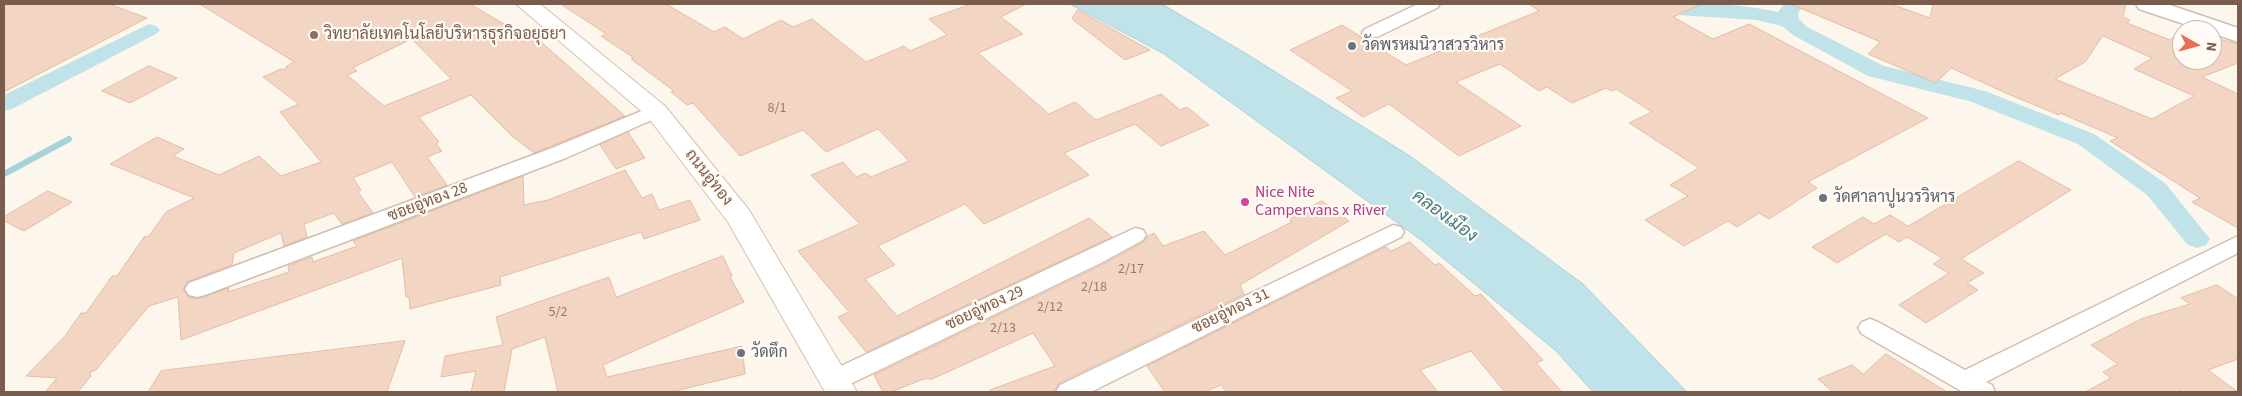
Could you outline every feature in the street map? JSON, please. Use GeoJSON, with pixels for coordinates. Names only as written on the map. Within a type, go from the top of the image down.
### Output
{"type":"FeatureCollection","features":[{"type":"Feature","properties":{"kind":"main road","name":"ถนนอู่ทอง"},"geometry":{"type":"LineString","coordinates":[[527,4],[656,111],[739,217],[838,386]]}},
{"type":"Feature","properties":{"kind":"street"},"geometry":{"type":"LineString","coordinates":[[1371,33],[1431,4]]}},
{"type":"Feature","properties":{"kind":"street"},"geometry":{"type":"LineString","coordinates":[[2147,4],[2238,35]]}},
{"type":"Feature","properties":{"kind":"street","name":"ซอยอู่ทอง 28"},"geometry":{"type":"LineString","coordinates":[[197,289],[551,156],[656,111]]}},
{"type":"Feature","properties":{"kind":"street","name":"ซอยอู่ทอง 31"},"geometry":{"type":"LineString","coordinates":[[1069,392],[1393,232]]}},
{"type":"Feature","properties":{"kind":"street","name":"ซอยอู่ทอง 29"},"geometry":{"type":"LineString","coordinates":[[838,386],[1093,258],[1134,235]]}},
{"type":"Feature","properties":{"kind":"street"},"geometry":{"type":"LineString","coordinates":[[1870,328],[1974,387],[2238,244]]}},
{"type":"Feature","properties":{"kind":"water","name":"คลองเมือง"},"geometry":{"type":"Polygon","coordinates":[[[1070,4],[1162,4],[1250,56],[1410,156],[1583,284],[1687,392],[1593,392],[1556,351],[1421,240],[1164,54],[1070,4]]]}},
{"type":"Feature","properties":{"kind":"building"},"geometry":{"type":"Polygon","coordinates":[[[4,4],[109,4],[147,18],[4,92],[4,4]]]}},
{"type":"Feature","properties":{"kind":"building"},"geometry":{"type":"Polygon","coordinates":[[[200,4],[470,4],[516,31],[520,30],[535,43],[540,41],[625,116],[534,153],[512,136],[471,95],[419,117],[439,142],[436,144],[442,151],[427,157],[447,185],[415,197],[392,162],[353,178],[361,190],[358,192],[373,213],[342,224],[334,213],[304,224],[307,237],[284,246],[281,233],[234,253],[232,265],[187,282],[183,290],[189,297],[197,299],[229,288],[228,292],[289,272],[288,266],[312,257],[313,262],[357,246],[353,241],[523,176],[524,205],[548,200],[625,170],[642,198],[652,194],[659,210],[690,200],[700,220],[644,239],[641,232],[500,277],[501,285],[410,309],[409,297],[406,297],[402,258],[181,340],[178,297],[149,306],[96,370],[90,372],[91,376],[78,392],[45,392],[57,378],[26,376],[65,336],[81,313],[86,313],[112,276],[117,276],[144,237],[149,236],[166,212],[194,198],[110,164],[157,137],[184,149],[173,156],[219,175],[259,156],[281,176],[321,162],[280,112],[299,104],[263,77],[281,69],[285,70],[287,66],[294,62],[200,4]],[[412,39],[353,68],[357,71],[347,75],[384,106],[451,79],[412,39]]]}},
{"type":"Feature","properties":{"kind":"building"},"geometry":{"type":"Polygon","coordinates":[[[561,4],[666,4],[714,32],[725,27],[743,39],[781,20],[793,27],[812,19],[866,62],[904,46],[910,51],[947,35],[929,19],[971,4],[1026,4],[1001,17],[1023,34],[978,53],[1049,114],[1075,102],[1096,120],[1161,94],[1180,110],[1187,107],[1209,125],[1161,146],[1135,124],[1064,153],[1089,175],[984,224],[965,204],[878,246],[895,265],[865,279],[897,316],[1089,218],[1112,237],[866,352],[838,317],[849,312],[798,251],[860,224],[811,175],[843,162],[856,177],[866,173],[871,177],[909,161],[878,129],[826,152],[803,130],[740,156],[693,103],[687,105],[671,92],[674,91],[631,59],[634,58],[601,36],[606,34],[561,4]]]}},
{"type":"Feature","properties":{"kind":"building"},"geometry":{"type":"Polygon","coordinates":[[[1529,4],[1702,4],[1673,17],[1713,39],[1749,24],[1928,118],[1808,182],[1817,188],[1769,219],[1759,213],[1737,227],[1728,221],[1684,246],[1645,220],[1688,196],[1670,185],[1699,168],[1629,123],[1652,112],[1616,89],[1612,91],[1606,88],[1572,103],[1547,87],[1539,91],[1500,64],[1456,82],[1521,126],[1459,156],[1389,104],[1363,117],[1336,98],[1352,91],[1290,50],[1342,25],[1406,65],[1539,11],[1529,4]]]}},
{"type":"Feature","properties":{"kind":"building"},"geometry":{"type":"Polygon","coordinates":[[[1791,4],[1891,4],[1930,18],[1933,4],[2126,4],[2123,17],[2130,20],[2127,23],[2170,40],[2172,38],[2172,70],[2220,70],[2202,77],[2238,94],[2238,228],[2192,202],[2200,198],[2110,141],[2118,138],[2060,113],[2059,115],[2008,94],[1951,68],[1936,83],[1868,54],[1880,42],[1791,4]],[[2103,36],[2085,62],[2055,79],[2152,119],[2194,96],[2134,69],[2152,58],[2103,36]]]}},
{"type":"Feature","properties":{"kind":"building"},"geometry":{"type":"Polygon","coordinates":[[[1078,10],[1150,50],[1125,60],[1072,19],[1078,10]]]}},
{"type":"Feature","properties":{"kind":"building"},"geometry":{"type":"Polygon","coordinates":[[[2222,40],[2238,44],[2238,63],[2222,69],[2222,40]]]}},
{"type":"Feature","properties":{"kind":"building"},"geometry":{"type":"Polygon","coordinates":[[[149,66],[177,78],[130,103],[102,91],[149,66]]]}},
{"type":"Feature","properties":{"kind":"building"},"geometry":{"type":"Polygon","coordinates":[[[628,132],[645,158],[616,169],[600,145],[628,132]]]}},
{"type":"Feature","properties":{"kind":"building"},"geometry":{"type":"Polygon","coordinates":[[[2019,161],[2071,190],[1961,259],[1984,273],[1967,283],[1978,290],[1926,323],[1899,305],[1949,273],[1933,264],[1942,258],[1907,237],[1899,242],[1886,234],[1837,263],[1812,247],[1863,217],[1874,224],[1890,215],[1908,226],[2019,161]]]}},
{"type":"Feature","properties":{"kind":"building"},"geometry":{"type":"Polygon","coordinates":[[[48,191],[72,202],[24,231],[4,221],[4,217],[48,191]]]}},
{"type":"Feature","properties":{"kind":"building"},"geometry":{"type":"Polygon","coordinates":[[[1322,201],[1349,221],[1240,285],[1244,294],[1059,383],[1055,390],[1050,392],[990,392],[990,390],[1055,366],[1033,333],[930,380],[929,378],[921,380],[891,392],[883,392],[874,375],[1102,265],[1144,242],[1148,236],[1154,233],[1163,246],[1204,231],[1225,255],[1292,222],[1288,219],[1322,201]]]}},
{"type":"Feature","properties":{"kind":"building"},"geometry":{"type":"Polygon","coordinates":[[[1410,242],[1435,265],[1439,263],[1475,296],[1481,294],[1543,360],[1536,363],[1562,392],[1505,392],[1471,351],[1420,370],[1438,392],[1226,392],[1221,385],[1204,392],[1165,392],[1147,366],[1386,247],[1391,251],[1410,242]]]}},
{"type":"Feature","properties":{"kind":"building"},"geometry":{"type":"Polygon","coordinates":[[[723,256],[732,276],[730,277],[744,302],[603,365],[607,377],[742,346],[745,374],[671,392],[558,392],[545,337],[512,349],[504,392],[471,392],[476,371],[441,377],[445,356],[503,345],[496,317],[609,277],[616,297],[723,256]]]}},
{"type":"Feature","properties":{"kind":"building"},"geometry":{"type":"Polygon","coordinates":[[[2217,285],[2238,299],[2238,359],[2208,370],[2238,392],[2188,392],[2184,389],[2178,392],[2085,392],[2111,378],[2103,372],[2118,364],[2091,345],[2141,319],[2190,304],[2181,298],[2217,285]]]}},
{"type":"Feature","properties":{"kind":"building"},"geometry":{"type":"Polygon","coordinates":[[[405,341],[387,392],[148,392],[161,371],[405,341]]]}},
{"type":"Feature","properties":{"kind":"building"},"geometry":{"type":"Polygon","coordinates":[[[1886,354],[1947,392],[1833,392],[1818,379],[1852,365],[1863,374],[1886,354]]]}},
{"type":"Feature","properties":{"kind":"waterway"},"geometry":{"type":"LineString","coordinates":[[1639,4],[1662,8],[1757,14],[1789,21]]}},
{"type":"Feature","properties":{"kind":"waterway"},"geometry":{"type":"LineString","coordinates":[[1789,21],[1788,12],[1795,4]]}},
{"type":"Feature","properties":{"kind":"waterway"},"geometry":{"type":"LineString","coordinates":[[1789,21],[1800,31],[1876,71],[1977,96],[2086,139],[2156,189],[2197,239]]}},
{"type":"Feature","properties":{"kind":"waterway"},"geometry":{"type":"LineString","coordinates":[[4,104],[149,30]]}},
{"type":"Feature","properties":{"kind":"waterway"},"geometry":{"type":"LineString","coordinates":[[4,174],[69,139]]}},
{"type":"Feature","properties":{"kind":"place","name":"วิทยาลัยเทคโนโลยีบริหารธุรกิจอยุธยา"},"geometry":{"type":"Point","coordinates":[314,35]}},
{"type":"Feature","properties":{"kind":"place","name":"วัดพรหมนิวาสวรวิหาร"},"geometry":{"type":"Point","coordinates":[1352,46]}},
{"type":"Feature","properties":{"kind":"place","name":"วัดศาลาปูนวรวิหาร"},"geometry":{"type":"Point","coordinates":[1823,198]}},
{"type":"Feature","properties":{"kind":"place","name":"Nice Nite Campervans x River"},"geometry":{"type":"Point","coordinates":[1245,202]}},
{"type":"Feature","properties":{"kind":"place","name":"วัดตึก"},"geometry":{"type":"Point","coordinates":[741,353]}}]}
